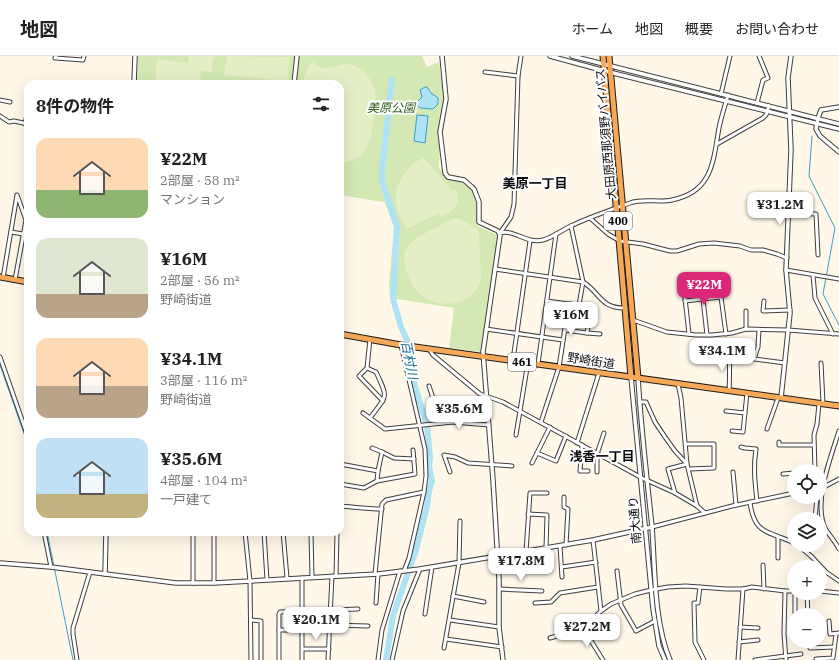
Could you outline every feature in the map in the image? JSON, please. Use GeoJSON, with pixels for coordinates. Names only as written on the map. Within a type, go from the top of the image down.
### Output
{"type":"FeatureCollection","features":[{"type":"Feature","properties":{"kind":"highway","name":"大田原西那須野バイパス"},"geometry":{"type":"LineString","coordinates":[[603,56],[607,65]]}},
{"type":"Feature","properties":{"kind":"highway","name":"大田原西那須野バイパス"},"geometry":{"type":"LineString","coordinates":[[609,56],[607,72],[631,377]]}},
{"type":"Feature","properties":{"kind":"highway","name":"大田原西那須野バイパス"},"geometry":{"type":"LineString","coordinates":[[607,72],[623,206],[638,378]]}},
{"type":"Feature","properties":{"kind":"highway"},"geometry":{"type":"LineString","coordinates":[[2,278],[24,281]]}},
{"type":"Feature","properties":{"kind":"highway","name":"野崎街道"},"geometry":{"type":"LineString","coordinates":[[344,335],[429,349],[839,406]]}},
{"type":"Feature","properties":{"kind":"street"},"geometry":{"type":"LineString","coordinates":[[56,56],[55,58],[83,60],[84,56]]}},
{"type":"Feature","properties":{"kind":"street"},"geometry":{"type":"LineString","coordinates":[[134,56],[134,80]]}},
{"type":"Feature","properties":{"kind":"street"},"geometry":{"type":"LineString","coordinates":[[294,80],[297,56]]}},
{"type":"Feature","properties":{"kind":"street"},"geometry":{"type":"LineString","coordinates":[[442,56],[446,99],[440,132],[445,173],[448,177],[464,180],[474,189],[479,202],[478,222],[500,233],[504,232],[530,241],[543,240],[590,218],[635,202],[664,202],[674,200],[698,190],[707,177],[712,164],[728,95]]}},
{"type":"Feature","properties":{"kind":"street"},"geometry":{"type":"LineString","coordinates":[[503,660],[499,627],[500,589],[492,464],[484,356],[482,352],[500,233],[511,217],[514,204],[518,76],[521,56]]}},
{"type":"Feature","properties":{"kind":"street"},"geometry":{"type":"LineString","coordinates":[[550,56],[607,72],[839,129]]}},
{"type":"Feature","properties":{"kind":"street"},"geometry":{"type":"LineString","coordinates":[[572,56],[839,124]]}},
{"type":"Feature","properties":{"kind":"street"},"geometry":{"type":"LineString","coordinates":[[721,94],[730,56]]}},
{"type":"Feature","properties":{"kind":"street"},"geometry":{"type":"LineString","coordinates":[[757,103],[763,80],[768,78],[758,56]]}},
{"type":"Feature","properties":{"kind":"street"},"geometry":{"type":"LineString","coordinates":[[767,429],[779,398],[785,363],[790,310],[786,270],[791,150],[788,78],[791,56]]}},
{"type":"Feature","properties":{"kind":"street"},"geometry":{"type":"LineString","coordinates":[[485,72],[518,76]]}},
{"type":"Feature","properties":{"kind":"street"},"geometry":{"type":"LineString","coordinates":[[0,100],[10,102]]}},
{"type":"Feature","properties":{"kind":"street"},"geometry":{"type":"LineString","coordinates":[[717,144],[763,118],[769,106]]}},
{"type":"Feature","properties":{"kind":"street"},"geometry":{"type":"LineString","coordinates":[[839,107],[821,110],[816,129],[820,136],[839,152]]}},
{"type":"Feature","properties":{"kind":"street"},"geometry":{"type":"LineString","coordinates":[[0,116],[9,122],[14,121],[24,123]]}},
{"type":"Feature","properties":{"kind":"street"},"geometry":{"type":"LineString","coordinates":[[2,278],[17,195],[24,214]]}},
{"type":"Feature","properties":{"kind":"street"},"geometry":{"type":"LineString","coordinates":[[789,213],[816,214],[818,255]]}},
{"type":"Feature","properties":{"kind":"street"},"geometry":{"type":"LineString","coordinates":[[590,218],[608,234],[620,241],[643,244],[670,251],[677,251],[699,244],[714,243],[740,246],[751,250],[764,250],[787,258]]}},
{"type":"Feature","properties":{"kind":"street"},"geometry":{"type":"LineString","coordinates":[[571,226],[583,282],[579,306]]}},
{"type":"Feature","properties":{"kind":"street"},"geometry":{"type":"LineString","coordinates":[[15,280],[24,229]]}},
{"type":"Feature","properties":{"kind":"street"},"geometry":{"type":"LineString","coordinates":[[11,232],[23,234]]}},
{"type":"Feature","properties":{"kind":"street"},"geometry":{"type":"LineString","coordinates":[[538,364],[556,234]]}},
{"type":"Feature","properties":{"kind":"street"},"geometry":{"type":"LineString","coordinates":[[513,360],[530,241]]}},
{"type":"Feature","properties":{"kind":"street"},"geometry":{"type":"LineString","coordinates":[[495,269],[583,282],[591,287],[604,303],[626,308]]}},
{"type":"Feature","properties":{"kind":"street"},"geometry":{"type":"LineString","coordinates":[[786,270],[839,279]]}},
{"type":"Feature","properties":{"kind":"street"},"geometry":{"type":"LineString","coordinates":[[813,274],[814,298],[833,334]]}},
{"type":"Feature","properties":{"kind":"street"},"geometry":{"type":"LineString","coordinates":[[689,334],[683,280],[718,275],[726,334]]}},
{"type":"Feature","properties":{"kind":"street"},"geometry":{"type":"LineString","coordinates":[[685,301],[721,297]]}},
{"type":"Feature","properties":{"kind":"street"},"geometry":{"type":"LineString","coordinates":[[703,299],[707,335]]}},
{"type":"Feature","properties":{"kind":"street"},"geometry":{"type":"LineString","coordinates":[[547,301],[591,307],[587,333]]}},
{"type":"Feature","properties":{"kind":"street"},"geometry":{"type":"LineString","coordinates":[[764,302],[763,311],[790,310]]}},
{"type":"Feature","properties":{"kind":"street"},"geometry":{"type":"LineString","coordinates":[[541,422],[559,367],[571,304]]}},
{"type":"Feature","properties":{"kind":"street"},"geometry":{"type":"LineString","coordinates":[[746,311],[746,329]]}},
{"type":"Feature","properties":{"kind":"street"},"geometry":{"type":"LineString","coordinates":[[632,320],[666,332],[689,334],[726,334],[746,329],[788,330],[839,334]]}},
{"type":"Feature","properties":{"kind":"street"},"geometry":{"type":"LineString","coordinates":[[486,329],[563,340]]}},
{"type":"Feature","properties":{"kind":"street"},"geometry":{"type":"LineString","coordinates":[[565,330],[600,334]]}},
{"type":"Feature","properties":{"kind":"street"},"geometry":{"type":"LineString","coordinates":[[759,330],[758,347],[754,359],[785,363]]}},
{"type":"Feature","properties":{"kind":"street"},"geometry":{"type":"LineString","coordinates":[[370,339],[367,368],[359,376],[383,401]]}},
{"type":"Feature","properties":{"kind":"street"},"geometry":{"type":"LineString","coordinates":[[378,660],[382,630],[409,558],[424,492],[426,476],[425,449],[403,345]]}},
{"type":"Feature","properties":{"kind":"street"},"geometry":{"type":"LineString","coordinates":[[429,349],[433,355],[475,391],[520,411],[642,478],[675,493],[697,506],[705,513]]}},
{"type":"Feature","properties":{"kind":"street"},"geometry":{"type":"LineString","coordinates":[[729,391],[730,354]]}},
{"type":"Feature","properties":{"kind":"street"},"geometry":{"type":"LineString","coordinates":[[0,357],[24,426]]}},
{"type":"Feature","properties":{"kind":"street"},"geometry":{"type":"LineString","coordinates":[[516,435],[528,362]]}},
{"type":"Feature","properties":{"kind":"street"},"geometry":{"type":"LineString","coordinates":[[814,464],[813,445],[821,403],[821,363]]}},
{"type":"Feature","properties":{"kind":"street"},"geometry":{"type":"LineString","coordinates":[[367,368],[376,372],[385,391],[383,401],[370,418]]}},
{"type":"Feature","properties":{"kind":"street"},"geometry":{"type":"LineString","coordinates":[[577,443],[599,373]]}},
{"type":"Feature","properties":{"kind":"street","name":"南大通り"},"geometry":{"type":"LineString","coordinates":[[631,377],[642,478],[651,590],[659,646],[665,660]]}},
{"type":"Feature","properties":{"kind":"street","name":"南大通り"},"geometry":{"type":"LineString","coordinates":[[638,378],[656,589],[662,634],[670,660]]}},
{"type":"Feature","properties":{"kind":"street"},"geometry":{"type":"LineString","coordinates":[[678,384],[688,469],[697,506]]}},
{"type":"Feature","properties":{"kind":"street"},"geometry":{"type":"LineString","coordinates":[[429,386],[440,423]]}},
{"type":"Feature","properties":{"kind":"street"},"geometry":{"type":"LineString","coordinates":[[732,431],[743,432],[747,393]]}},
{"type":"Feature","properties":{"kind":"street"},"geometry":{"type":"LineString","coordinates":[[640,402],[646,402],[655,422],[665,437],[675,451],[688,464]]}},
{"type":"Feature","properties":{"kind":"street"},"geometry":{"type":"LineString","coordinates":[[726,411],[745,413]]}},
{"type":"Feature","properties":{"kind":"street"},"geometry":{"type":"LineString","coordinates":[[363,413],[385,429],[453,422],[489,425]]}},
{"type":"Feature","properties":{"kind":"street"},"geometry":{"type":"LineString","coordinates":[[532,463],[550,427]]}},
{"type":"Feature","properties":{"kind":"street"},"geometry":{"type":"LineString","coordinates":[[827,476],[839,430]]}},
{"type":"Feature","properties":{"kind":"street"},"geometry":{"type":"LineString","coordinates":[[597,472],[598,454],[604,433]]}},
{"type":"Feature","properties":{"kind":"street"},"geometry":{"type":"LineString","coordinates":[[537,453],[556,461],[566,436]]}},
{"type":"Feature","properties":{"kind":"street"},"geometry":{"type":"LineString","coordinates":[[779,442],[780,445],[813,445]]}},
{"type":"Feature","properties":{"kind":"street"},"geometry":{"type":"LineString","coordinates":[[686,444],[714,444],[714,468],[688,469]]}},
{"type":"Feature","properties":{"kind":"street"},"geometry":{"type":"LineString","coordinates":[[582,445],[580,471],[588,471]]}},
{"type":"Feature","properties":{"kind":"street"},"geometry":{"type":"LineString","coordinates":[[741,447],[756,450],[754,479],[758,501]]}},
{"type":"Feature","properties":{"kind":"street"},"geometry":{"type":"LineString","coordinates":[[372,448],[394,458],[414,459]]}},
{"type":"Feature","properties":{"kind":"street"},"geometry":{"type":"LineString","coordinates":[[344,485],[364,488],[377,481],[414,474],[413,450]]}},
{"type":"Feature","properties":{"kind":"street"},"geometry":{"type":"LineString","coordinates":[[377,481],[382,452]]}},
{"type":"Feature","properties":{"kind":"street"},"geometry":{"type":"LineString","coordinates":[[450,472],[444,455],[468,463],[512,466]]}},
{"type":"Feature","properties":{"kind":"street"},"geometry":{"type":"LineString","coordinates":[[675,493],[668,469],[688,464]]}},
{"type":"Feature","properties":{"kind":"street"},"geometry":{"type":"LineString","coordinates":[[344,465],[378,471]]}},
{"type":"Feature","properties":{"kind":"street"},"geometry":{"type":"LineString","coordinates":[[733,472],[736,505]]}},
{"type":"Feature","properties":{"kind":"street"},"geometry":{"type":"LineString","coordinates":[[783,474],[787,474]]}},
{"type":"Feature","properties":{"kind":"street"},"geometry":{"type":"LineString","coordinates":[[827,485],[839,478]]}},
{"type":"Feature","properties":{"kind":"street"},"geometry":{"type":"LineString","coordinates":[[376,603],[382,504],[386,500],[424,492]]}},
{"type":"Feature","properties":{"kind":"street"},"geometry":{"type":"LineString","coordinates":[[526,552],[530,493],[547,493]]}},
{"type":"Feature","properties":{"kind":"street"},"geometry":{"type":"LineString","coordinates":[[0,563],[51,567],[193,583],[377,574],[417,570],[593,540],[652,528],[736,505],[787,495]]}},
{"type":"Feature","properties":{"kind":"street"},"geometry":{"type":"LineString","coordinates":[[564,497],[564,507],[568,509],[566,545]]}},
{"type":"Feature","properties":{"kind":"street"},"geometry":{"type":"LineString","coordinates":[[750,502],[751,514],[759,528],[787,540]]}},
{"type":"Feature","properties":{"kind":"street"},"geometry":{"type":"LineString","coordinates":[[821,504],[822,517],[826,528],[839,549]]}},
{"type":"Feature","properties":{"kind":"street"},"geometry":{"type":"LineString","coordinates":[[344,506],[365,509],[382,509]]}},
{"type":"Feature","properties":{"kind":"street"},"geometry":{"type":"LineString","coordinates":[[528,514],[547,515],[546,548]]}},
{"type":"Feature","properties":{"kind":"street"},"geometry":{"type":"LineString","coordinates":[[444,648],[459,563],[460,521]]}},
{"type":"Feature","properties":{"kind":"street"},"geometry":{"type":"LineString","coordinates":[[45,536],[51,567]]}},
{"type":"Feature","properties":{"kind":"street"},"geometry":{"type":"LineString","coordinates":[[105,574],[106,536]]}},
{"type":"Feature","properties":{"kind":"street"},"geometry":{"type":"LineString","coordinates":[[193,536],[193,583]]}},
{"type":"Feature","properties":{"kind":"street"},"geometry":{"type":"LineString","coordinates":[[214,536],[214,583]]}},
{"type":"Feature","properties":{"kind":"street"},"geometry":{"type":"LineString","coordinates":[[245,536],[250,581],[251,660]]}},
{"type":"Feature","properties":{"kind":"street"},"geometry":{"type":"LineString","coordinates":[[264,536],[267,580]]}},
{"type":"Feature","properties":{"kind":"street"},"geometry":{"type":"LineString","coordinates":[[283,536],[287,578]]}},
{"type":"Feature","properties":{"kind":"street"},"geometry":{"type":"LineString","coordinates":[[311,536],[312,577]]}},
{"type":"Feature","properties":{"kind":"street"},"geometry":{"type":"LineString","coordinates":[[328,660],[336,536]]}},
{"type":"Feature","properties":{"kind":"street"},"geometry":{"type":"LineString","coordinates":[[778,537],[778,558]]}},
{"type":"Feature","properties":{"kind":"street"},"geometry":{"type":"LineString","coordinates":[[593,540],[601,610]]}},
{"type":"Feature","properties":{"kind":"street"},"geometry":{"type":"LineString","coordinates":[[560,546],[562,576]]}},
{"type":"Feature","properties":{"kind":"street"},"geometry":{"type":"LineString","coordinates":[[806,552],[826,572],[839,581]]}},
{"type":"Feature","properties":{"kind":"street"},"geometry":{"type":"LineString","coordinates":[[562,567],[596,562]]}},
{"type":"Feature","properties":{"kind":"street"},"geometry":{"type":"LineString","coordinates":[[762,565],[764,589]]}},
{"type":"Feature","properties":{"kind":"street"},"geometry":{"type":"LineString","coordinates":[[425,614],[432,567]]}},
{"type":"Feature","properties":{"kind":"street"},"geometry":{"type":"LineString","coordinates":[[392,660],[403,611],[417,570]]}},
{"type":"Feature","properties":{"kind":"street"},"geometry":{"type":"LineString","coordinates":[[77,660],[73,628],[90,572]]}},
{"type":"Feature","properties":{"kind":"street"},"geometry":{"type":"LineString","coordinates":[[617,572],[619,600],[636,631],[655,621]]}},
{"type":"Feature","properties":{"kind":"street"},"geometry":{"type":"LineString","coordinates":[[302,578],[302,660]]}},
{"type":"Feature","properties":{"kind":"street"},"geometry":{"type":"LineString","coordinates":[[535,603],[551,602],[560,593],[598,587]]}},
{"type":"Feature","properties":{"kind":"street"},"geometry":{"type":"LineString","coordinates":[[550,638],[583,628],[601,610],[619,600],[651,590],[674,587],[743,589],[752,587],[785,591],[785,658]]}},
{"type":"Feature","properties":{"kind":"street"},"geometry":{"type":"LineString","coordinates":[[700,587],[698,603],[694,603],[694,636],[695,642],[704,660]]}},
{"type":"Feature","properties":{"kind":"street"},"geometry":{"type":"LineString","coordinates":[[500,589],[542,590]]}},
{"type":"Feature","properties":{"kind":"street"},"geometry":{"type":"LineString","coordinates":[[738,660],[743,589]]}},
{"type":"Feature","properties":{"kind":"street"},"geometry":{"type":"LineString","coordinates":[[827,592],[839,593]]}},
{"type":"Feature","properties":{"kind":"street"},"geometry":{"type":"LineString","coordinates":[[453,596],[484,602]]}},
{"type":"Feature","properties":{"kind":"street"},"geometry":{"type":"LineString","coordinates":[[278,660],[280,612],[358,609]]}},
{"type":"Feature","properties":{"kind":"street"},"geometry":{"type":"LineString","coordinates":[[251,620],[261,621],[261,660]]}},
{"type":"Feature","properties":{"kind":"street"},"geometry":{"type":"LineString","coordinates":[[450,620],[499,627]]}},
{"type":"Feature","properties":{"kind":"street"},"geometry":{"type":"LineString","coordinates":[[816,659],[833,658],[838,633],[830,634],[829,621]]}},
{"type":"Feature","properties":{"kind":"street"},"geometry":{"type":"LineString","coordinates":[[330,625],[368,626]]}},
{"type":"Feature","properties":{"kind":"street"},"geometry":{"type":"LineString","coordinates":[[740,627],[758,628]]}},
{"type":"Feature","properties":{"kind":"street"},"geometry":{"type":"LineString","coordinates":[[583,628],[601,659]]}},
{"type":"Feature","properties":{"kind":"street"},"geometry":{"type":"LineString","coordinates":[[279,630],[330,630]]}},
{"type":"Feature","properties":{"kind":"street"},"geometry":{"type":"LineString","coordinates":[[446,639],[502,647]]}},
{"type":"Feature","properties":{"kind":"street"},"geometry":{"type":"LineString","coordinates":[[739,642],[758,640]]}},
{"type":"Feature","properties":{"kind":"street"},"geometry":{"type":"LineString","coordinates":[[827,647],[834,647]]}},
{"type":"Feature","properties":{"kind":"street"},"geometry":{"type":"LineString","coordinates":[[303,649],[329,649]]}},
{"type":"Feature","properties":{"kind":"street"},"geometry":{"type":"LineString","coordinates":[[755,660],[785,658],[801,654]]}},
{"type":"Feature","properties":{"kind":"green space","name":"美原公園"},"geometry":{"type":"Polygon","coordinates":[[[138,56],[422,56],[427,67],[439,62],[444,99],[439,135],[439,167],[445,176],[463,183],[472,191],[476,202],[477,226],[498,235],[480,352],[449,348],[454,308],[390,298],[389,285],[394,226],[384,201],[344,196],[344,80],[137,80],[138,56]]]}},
{"type":"Feature","properties":{"kind":"green space"},"geometry":{"type":"Polygon","coordinates":[[[189,56],[218,56],[213,57],[212,72],[201,71],[200,80],[155,80],[157,59],[188,63],[189,56]]]}},
{"type":"Feature","properties":{"kind":"green space"},"geometry":{"type":"Polygon","coordinates":[[[227,56],[290,57],[287,80],[224,75],[227,56]]]}},
{"type":"Feature","properties":{"kind":"green space"},"geometry":{"type":"Polygon","coordinates":[[[312,61],[318,66],[324,68],[351,64],[363,71],[371,82],[375,95],[373,125],[366,147],[357,158],[344,162],[344,80],[303,80],[312,61]]]}},
{"type":"Feature","properties":{"kind":"green space"},"geometry":{"type":"Polygon","coordinates":[[[424,158],[452,191],[455,189],[458,198],[456,206],[442,217],[439,213],[407,229],[397,209],[396,194],[405,172],[417,161],[424,158]]]}},
{"type":"Feature","properties":{"kind":"green space"},"geometry":{"type":"Polygon","coordinates":[[[458,218],[476,228],[479,234],[481,281],[477,289],[464,300],[456,303],[439,303],[422,296],[414,288],[410,281],[404,261],[406,250],[416,239],[452,219],[458,218]]]}},
{"type":"Feature","properties":{"kind":"water"},"geometry":{"type":"Polygon","coordinates":[[[427,87],[431,93],[438,98],[438,104],[433,109],[420,108],[417,105],[417,102],[422,97],[420,90],[427,87]]]}},
{"type":"Feature","properties":{"kind":"water"},"geometry":{"type":"Polygon","coordinates":[[[417,115],[428,116],[425,143],[414,141],[417,115]]]}},
{"type":"Feature","properties":{"kind":"waterway","name":"百村川"},"geometry":{"type":"LineString","coordinates":[[386,660],[393,616],[416,550],[432,481],[429,466],[430,458],[427,425],[415,387],[407,340],[401,327],[393,299],[397,227],[382,181],[392,80]]}},
{"type":"Feature","properties":{"kind":"waterway"},"geometry":{"type":"LineString","coordinates":[[812,136],[809,176],[835,228],[823,294],[839,325]]}},
{"type":"Feature","properties":{"kind":"waterway"},"geometry":{"type":"LineString","coordinates":[[0,365],[24,434]]}},
{"type":"Feature","properties":{"kind":"waterway"},"geometry":{"type":"LineString","coordinates":[[48,536],[73,660]]}},
{"type":"Feature","properties":{"kind":"district","name":"美原一丁目"},"geometry":{"type":"Point","coordinates":[535,183]}},
{"type":"Feature","properties":{"kind":"district","name":"浅香一丁目"},"geometry":{"type":"Point","coordinates":[602,456]}}]}
